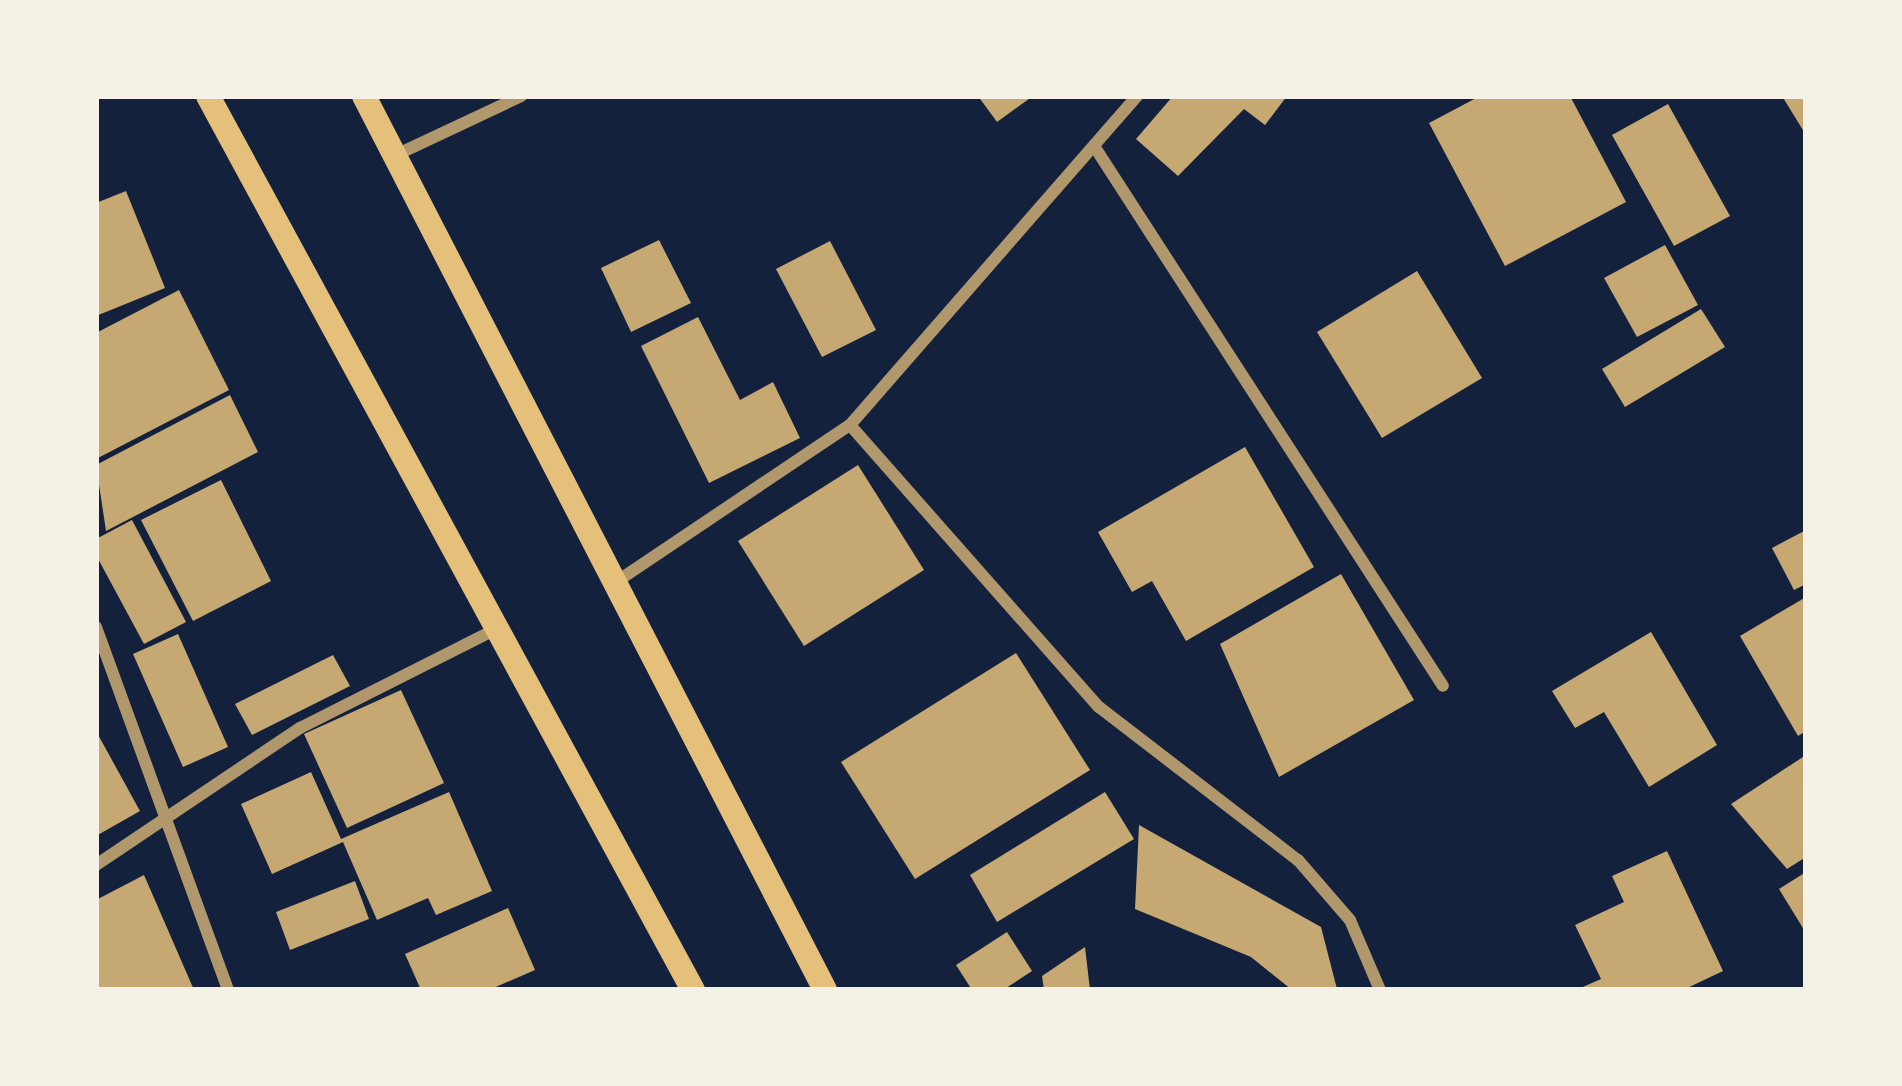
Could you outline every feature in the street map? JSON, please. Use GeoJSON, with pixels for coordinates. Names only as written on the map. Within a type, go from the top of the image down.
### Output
{"type":"FeatureCollection","features":[{"type":"Feature","properties":{"kind":"main road"},"geometry":{"type":"LineString","coordinates":[[208,96],[693,990]]}},
{"type":"Feature","properties":{"kind":"main road"},"geometry":{"type":"LineString","coordinates":[[364,96],[398,154],[825,990]]}},
{"type":"Feature","properties":{"kind":"street"},"geometry":{"type":"LineString","coordinates":[[398,154],[521,96]]}},
{"type":"Feature","properties":{"kind":"street"},"geometry":{"type":"LineString","coordinates":[[616,582],[850,425],[1138,96]]}},
{"type":"Feature","properties":{"kind":"street"},"geometry":{"type":"LineString","coordinates":[[1096,149],[1443,686]]}},
{"type":"Feature","properties":{"kind":"street"},"geometry":{"type":"LineString","coordinates":[[850,425],[1099,706],[1298,860],[1349,920],[1380,990]]}},
{"type":"Feature","properties":{"kind":"street"},"geometry":{"type":"LineString","coordinates":[[96,627],[174,821],[228,990]]}},
{"type":"Feature","properties":{"kind":"street"},"geometry":{"type":"LineString","coordinates":[[96,865],[174,821],[299,728],[497,628]]}},
{"type":"Feature","properties":{"kind":"building"},"geometry":{"type":"Polygon","coordinates":[[[978,96],[1033,96],[997,122],[978,96]]]}},
{"type":"Feature","properties":{"kind":"building"},"geometry":{"type":"Polygon","coordinates":[[[1173,96],[1287,96],[1265,125],[1244,109],[1178,176],[1136,139],[1173,96]]]}},
{"type":"Feature","properties":{"kind":"building"},"geometry":{"type":"Polygon","coordinates":[[[1480,96],[1570,96],[1626,202],[1505,266],[1429,123],[1480,96]]]}},
{"type":"Feature","properties":{"kind":"building"},"geometry":{"type":"Polygon","coordinates":[[[1782,96],[1806,96],[1806,135],[1782,96]]]}},
{"type":"Feature","properties":{"kind":"building"},"geometry":{"type":"Polygon","coordinates":[[[1668,104],[1730,216],[1674,246],[1612,135],[1668,104]]]}},
{"type":"Feature","properties":{"kind":"building"},"geometry":{"type":"Polygon","coordinates":[[[126,191],[165,288],[96,316],[96,203],[126,191]]]}},
{"type":"Feature","properties":{"kind":"building"},"geometry":{"type":"Polygon","coordinates":[[[659,240],[691,303],[631,332],[601,268],[659,240]]]}},
{"type":"Feature","properties":{"kind":"building"},"geometry":{"type":"Polygon","coordinates":[[[830,241],[876,330],[822,357],[776,269],[830,241]]]}},
{"type":"Feature","properties":{"kind":"building"},"geometry":{"type":"Polygon","coordinates":[[[1665,245],[1698,305],[1637,337],[1604,278],[1665,245]]]}},
{"type":"Feature","properties":{"kind":"building"},"geometry":{"type":"Polygon","coordinates":[[[1417,271],[1482,378],[1382,438],[1317,332],[1417,271]]]}},
{"type":"Feature","properties":{"kind":"building"},"geometry":{"type":"Polygon","coordinates":[[[179,290],[229,390],[96,459],[96,333],[179,290]]]}},
{"type":"Feature","properties":{"kind":"building"},"geometry":{"type":"Polygon","coordinates":[[[1701,309],[1725,347],[1625,407],[1602,369],[1701,309]]]}},
{"type":"Feature","properties":{"kind":"building"},"geometry":{"type":"Polygon","coordinates":[[[698,317],[740,400],[773,382],[800,438],[709,483],[641,346],[698,317]]]}},
{"type":"Feature","properties":{"kind":"building"},"geometry":{"type":"Polygon","coordinates":[[[230,395],[258,452],[106,531],[96,465],[230,395]]]}},
{"type":"Feature","properties":{"kind":"building"},"geometry":{"type":"Polygon","coordinates":[[[1245,447],[1314,567],[1186,641],[1152,581],[1132,592],[1098,532],[1245,447]]]}},
{"type":"Feature","properties":{"kind":"building"},"geometry":{"type":"Polygon","coordinates":[[[858,465],[924,570],[804,646],[738,541],[858,465]]]}},
{"type":"Feature","properties":{"kind":"building"},"geometry":{"type":"Polygon","coordinates":[[[221,480],[271,581],[193,621],[141,520],[221,480]]]}},
{"type":"Feature","properties":{"kind":"building"},"geometry":{"type":"Polygon","coordinates":[[[132,520],[186,622],[144,644],[96,555],[96,539],[132,520]]]}},
{"type":"Feature","properties":{"kind":"building"},"geometry":{"type":"Polygon","coordinates":[[[1806,530],[1806,584],[1794,590],[1772,548],[1806,530]]]}},
{"type":"Feature","properties":{"kind":"building"},"geometry":{"type":"Polygon","coordinates":[[[1341,574],[1414,700],[1279,777],[1220,644],[1341,574]]]}},
{"type":"Feature","properties":{"kind":"building"},"geometry":{"type":"Polygon","coordinates":[[[1806,597],[1806,731],[1798,736],[1740,636],[1806,597]]]}},
{"type":"Feature","properties":{"kind":"building"},"geometry":{"type":"Polygon","coordinates":[[[1651,632],[1717,745],[1649,787],[1604,712],[1575,728],[1552,691],[1651,632]]]}},
{"type":"Feature","properties":{"kind":"building"},"geometry":{"type":"Polygon","coordinates":[[[178,634],[228,747],[183,767],[133,654],[178,634]]]}},
{"type":"Feature","properties":{"kind":"building"},"geometry":{"type":"Polygon","coordinates":[[[1016,653],[1090,770],[915,879],[841,762],[1016,653]]]}},
{"type":"Feature","properties":{"kind":"building"},"geometry":{"type":"Polygon","coordinates":[[[333,655],[350,686],[252,735],[235,704],[333,655]]]}},
{"type":"Feature","properties":{"kind":"building"},"geometry":{"type":"Polygon","coordinates":[[[401,690],[444,783],[347,828],[304,734],[401,690]]]}},
{"type":"Feature","properties":{"kind":"building"},"geometry":{"type":"Polygon","coordinates":[[[96,731],[140,811],[96,836],[96,731]]]}},
{"type":"Feature","properties":{"kind":"building"},"geometry":{"type":"Polygon","coordinates":[[[1806,755],[1806,857],[1787,869],[1731,804],[1806,755]]]}},
{"type":"Feature","properties":{"kind":"building"},"geometry":{"type":"Polygon","coordinates":[[[311,772],[341,839],[449,792],[492,891],[436,915],[428,898],[377,920],[343,842],[272,874],[241,804],[311,772]]]}},
{"type":"Feature","properties":{"kind":"building"},"geometry":{"type":"Polygon","coordinates":[[[1105,792],[1134,839],[997,922],[970,875],[1105,792]]]}},
{"type":"Feature","properties":{"kind":"building"},"geometry":{"type":"Polygon","coordinates":[[[1139,825],[1321,927],[1337,989],[1292,990],[1251,957],[1135,909],[1139,825]]]}},
{"type":"Feature","properties":{"kind":"building"},"geometry":{"type":"Polygon","coordinates":[[[1667,851],[1723,971],[1683,990],[1576,990],[1601,979],[1575,925],[1624,902],[1612,876],[1667,851]]]}},
{"type":"Feature","properties":{"kind":"building"},"geometry":{"type":"Polygon","coordinates":[[[1806,872],[1806,933],[1779,889],[1806,872]]]}},
{"type":"Feature","properties":{"kind":"building"},"geometry":{"type":"Polygon","coordinates":[[[144,875],[194,990],[96,990],[96,900],[144,875]]]}},
{"type":"Feature","properties":{"kind":"building"},"geometry":{"type":"Polygon","coordinates":[[[355,881],[369,919],[290,950],[276,912],[355,881]]]}},
{"type":"Feature","properties":{"kind":"building"},"geometry":{"type":"Polygon","coordinates":[[[508,908],[535,970],[489,990],[421,990],[405,954],[508,908]]]}},
{"type":"Feature","properties":{"kind":"building"},"geometry":{"type":"Polygon","coordinates":[[[1007,932],[1032,971],[1003,990],[972,990],[956,965],[1007,932]]]}},
{"type":"Feature","properties":{"kind":"building"},"geometry":{"type":"Polygon","coordinates":[[[1085,947],[1090,990],[1044,990],[1042,976],[1085,947]]]}}]}
